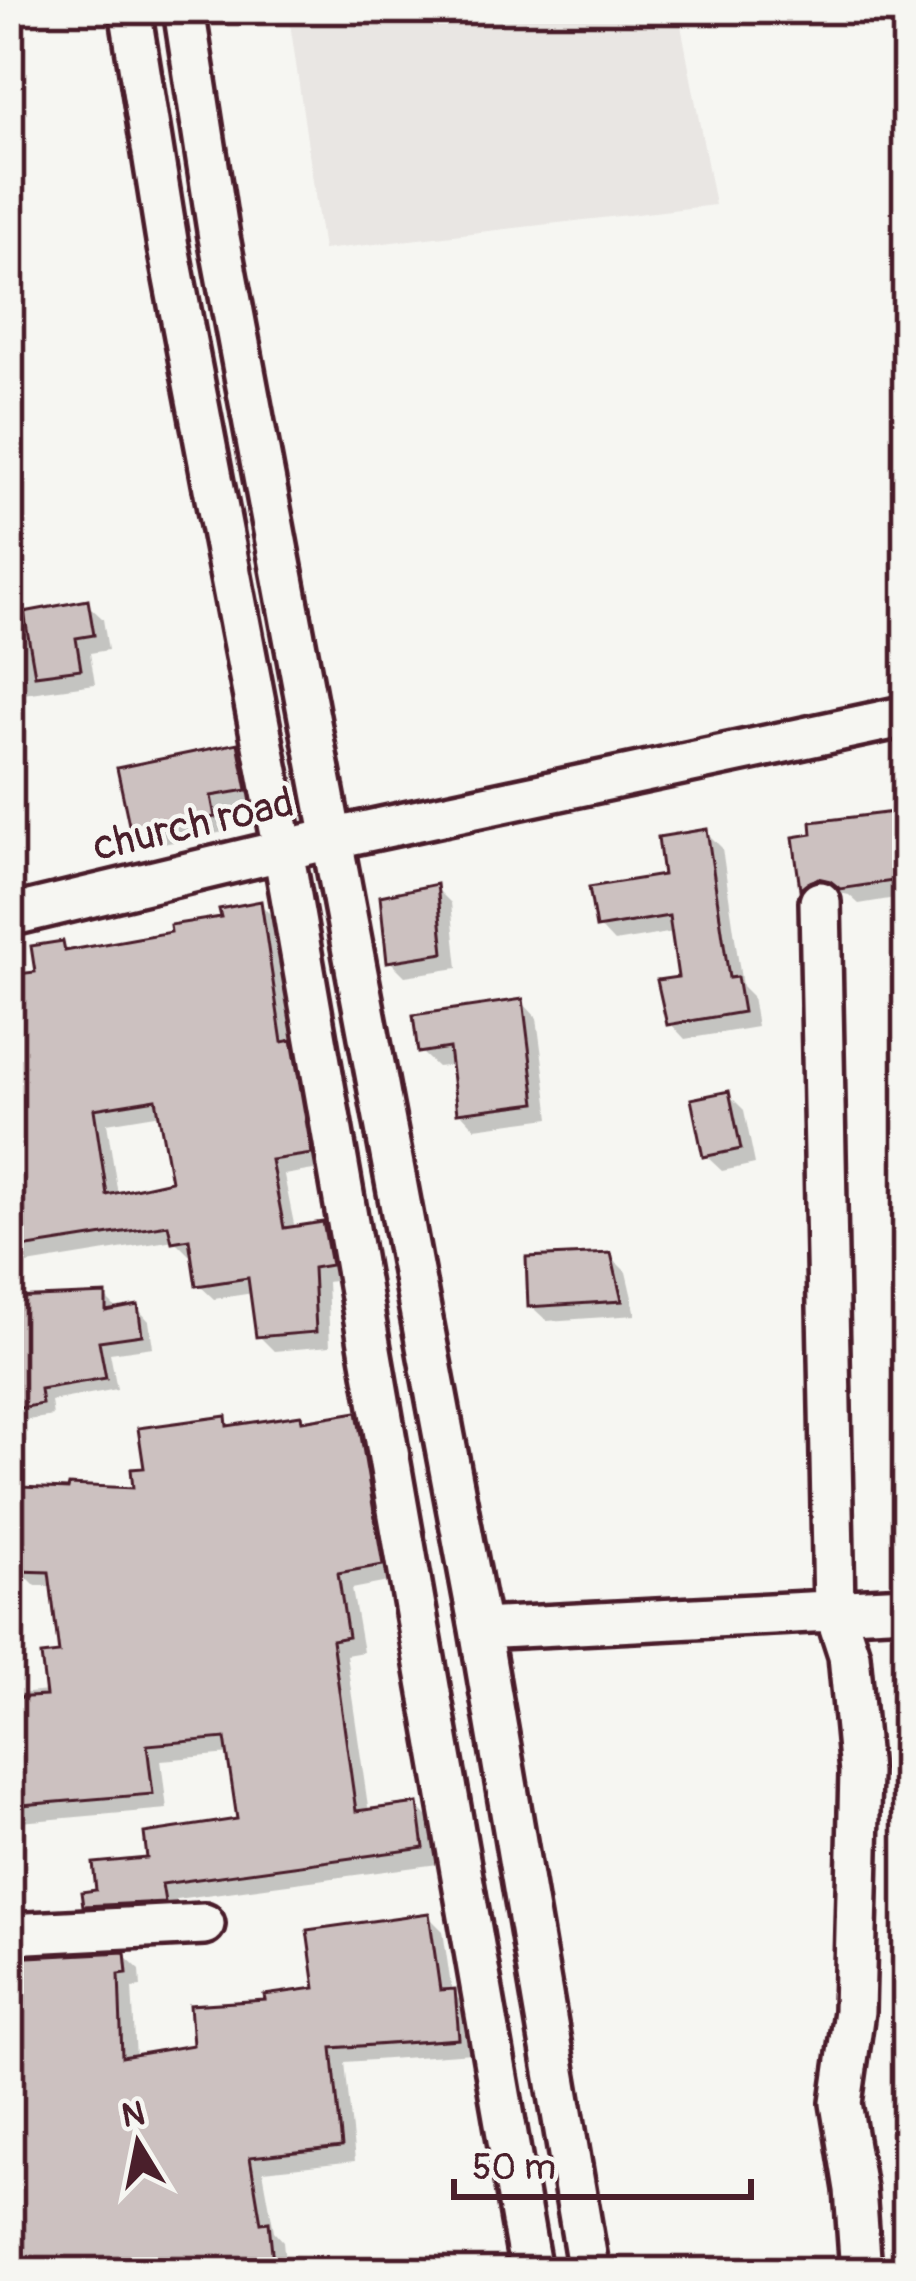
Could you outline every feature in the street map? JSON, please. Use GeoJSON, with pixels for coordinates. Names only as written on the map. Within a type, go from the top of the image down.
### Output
{"type":"FeatureCollection","features":[{"type":"Feature","properties":{"kind":"street"},"geometry":{"type":"LineString","coordinates":[[130,9],[168,247],[283,850],[531,2272]]}},
{"type":"Feature","properties":{"kind":"street"},"geometry":{"type":"LineString","coordinates":[[184,9],[219,237],[480,1629],[589,2272]]}},
{"type":"Feature","properties":{"kind":"street","name":"church road"},"geometry":{"type":"LineString","coordinates":[[9,916],[330,839],[907,716]]}},
{"type":"Feature","properties":{"kind":"street"},"geometry":{"type":"LineString","coordinates":[[820,902],[834,1609],[849,1655],[860,1772],[854,2011],[841,2103],[855,2189],[861,2272]]}},
{"type":"Feature","properties":{"kind":"street"},"geometry":{"type":"LineString","coordinates":[[480,1629],[907,1607]]}},
{"type":"Feature","properties":{"kind":"street"},"geometry":{"type":"LineString","coordinates":[[9,1934],[204,1924]]}},
{"type":"Feature","properties":{"kind":"shaded area"},"geometry":{"type":"Polygon","coordinates":[[[288,9],[678,9],[715,205],[323,250],[288,9]]]}},
{"type":"Feature","properties":{"kind":"building"},"geometry":{"type":"Polygon","coordinates":[[[88,600],[94,635],[76,638],[81,669],[35,675],[24,612],[88,600]]]}},
{"type":"Feature","properties":{"kind":"building"},"geometry":{"type":"Polygon","coordinates":[[[238,743],[247,790],[211,796],[215,817],[131,834],[117,768],[238,743]]]}},
{"type":"Feature","properties":{"kind":"building"},"geometry":{"type":"Polygon","coordinates":[[[894,812],[906,879],[840,889],[818,878],[800,889],[793,837],[812,834],[811,822],[894,812]]]}},
{"type":"Feature","properties":{"kind":"building"},"geometry":{"type":"Polygon","coordinates":[[[707,829],[729,978],[737,977],[743,1012],[667,1025],[657,980],[678,977],[669,916],[596,928],[589,887],[663,875],[658,837],[707,829]]]}},
{"type":"Feature","properties":{"kind":"building"},"geometry":{"type":"Polygon","coordinates":[[[437,884],[444,953],[387,962],[380,896],[437,884]]]}},
{"type":"Feature","properties":{"kind":"building"},"geometry":{"type":"Polygon","coordinates":[[[261,901],[282,1042],[292,1040],[312,1154],[271,1160],[284,1228],[323,1222],[331,1265],[313,1268],[316,1332],[256,1337],[248,1278],[196,1286],[189,1239],[172,1242],[168,1225],[9,1250],[9,975],[35,972],[31,946],[63,941],[65,951],[171,932],[170,925],[221,917],[219,909],[261,901]],[[156,1099],[94,1109],[107,1195],[171,1181],[156,1099]]]}},
{"type":"Feature","properties":{"kind":"building"},"geometry":{"type":"Polygon","coordinates":[[[523,999],[536,1103],[457,1113],[449,1048],[418,1053],[413,1015],[523,999]]]}},
{"type":"Feature","properties":{"kind":"building"},"geometry":{"type":"Polygon","coordinates":[[[729,1091],[741,1149],[703,1157],[691,1099],[729,1091]]]}},
{"type":"Feature","properties":{"kind":"building"},"geometry":{"type":"Polygon","coordinates":[[[611,1253],[622,1301],[528,1307],[526,1257],[611,1253]]]}},
{"type":"Feature","properties":{"kind":"building"},"geometry":{"type":"Polygon","coordinates":[[[106,1294],[106,1311],[138,1305],[142,1335],[99,1341],[106,1378],[40,1389],[42,1404],[9,1410],[13,1298],[106,1294]]]}},
{"type":"Feature","properties":{"kind":"building"},"geometry":{"type":"Polygon","coordinates":[[[357,1412],[383,1565],[338,1573],[348,1637],[332,1640],[356,1811],[418,1803],[424,1848],[162,1884],[165,1902],[83,1906],[81,1892],[96,1890],[93,1863],[147,1858],[144,1833],[237,1819],[225,1738],[147,1745],[153,1794],[9,1806],[9,1698],[46,1696],[41,1655],[59,1653],[49,1572],[17,1571],[20,1487],[133,1488],[131,1469],[144,1468],[138,1428],[226,1416],[227,1426],[357,1412]]]}},
{"type":"Feature","properties":{"kind":"building"},"geometry":{"type":"Polygon","coordinates":[[[429,1913],[440,1990],[455,1989],[459,2039],[332,2048],[342,2147],[250,2157],[261,2223],[269,2222],[274,2272],[9,2272],[9,1958],[125,1952],[127,1973],[119,1974],[122,2057],[193,2045],[190,2005],[265,2000],[264,1995],[315,1988],[307,1930],[429,1913]]]}}]}
